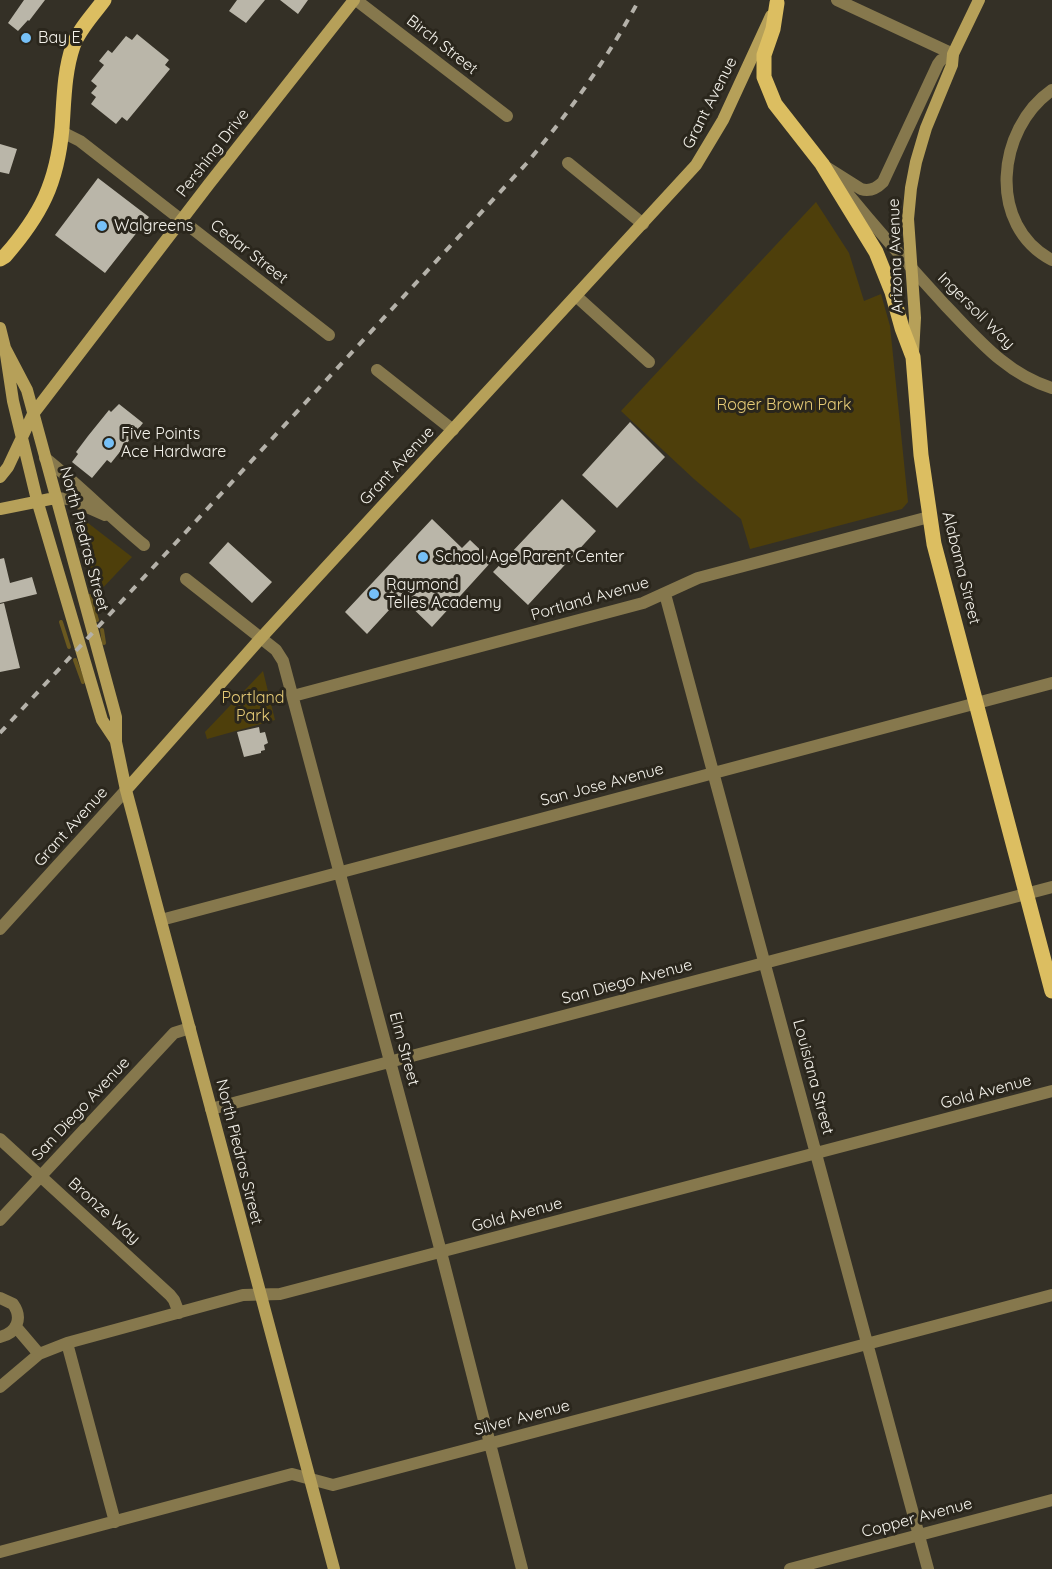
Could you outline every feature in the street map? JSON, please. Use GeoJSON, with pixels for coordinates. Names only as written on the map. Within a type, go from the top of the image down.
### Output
{"type":"FeatureCollection","features":[{"type":"Feature","properties":{"kind":"main road"},"geometry":{"type":"LineString","coordinates":[[0,259],[21,238],[40,210],[51,186],[62,132],[67,70],[73,46],[104,0]]}},
{"type":"Feature","properties":{"kind":"main road","name":"Pershing Drive"},"geometry":{"type":"LineString","coordinates":[[0,477],[8,467],[33,414],[181,220],[355,0]]}},
{"type":"Feature","properties":{"kind":"main road","name":"Arizona Avenue"},"geometry":{"type":"LineString","coordinates":[[913,357],[915,318],[908,219],[916,162],[926,128],[952,65],[953,54],[979,0]]}},
{"type":"Feature","properties":{"kind":"main road","name":"Alabama Street"},"geometry":{"type":"LineString","coordinates":[[778,2],[773,29],[764,54],[764,77],[775,104],[822,164],[876,252],[913,357],[921,455],[934,544],[1052,991]]}},
{"type":"Feature","properties":{"kind":"main road","name":"Grant Avenue"},"geometry":{"type":"LineString","coordinates":[[126,790],[260,639],[676,188],[705,151],[723,120],[778,2]]}},
{"type":"Feature","properties":{"kind":"main road","name":"North Piedras Street"},"geometry":{"type":"LineString","coordinates":[[0,328],[13,401],[38,500],[102,720],[116,742]]}},
{"type":"Feature","properties":{"kind":"main road","name":"North Piedras Street"},"geometry":{"type":"LineString","coordinates":[[5,348],[27,390],[116,717],[116,742],[126,790],[334,1569]]}},
{"type":"Feature","properties":{"kind":"main road"},"geometry":{"type":"LineString","coordinates":[[0,509],[55,498]]}},
{"type":"Feature","properties":{"kind":"street","name":"Birch Street"},"geometry":{"type":"LineString","coordinates":[[355,0],[507,116]]}},
{"type":"Feature","properties":{"kind":"street"},"geometry":{"type":"LineString","coordinates":[[837,0],[953,54]]}},
{"type":"Feature","properties":{"kind":"street","name":"Arizona Avenue"},"geometry":{"type":"LineString","coordinates":[[822,164],[861,189],[878,187],[883,182],[938,64],[953,54]]}},
{"type":"Feature","properties":{"kind":"street"},"geometry":{"type":"LineString","coordinates":[[1052,90],[1032,108],[1013,142],[1008,160],[1006,183],[1010,207],[1018,228],[1036,250],[1052,260]]}},
{"type":"Feature","properties":{"kind":"street","name":"Cedar Street"},"geometry":{"type":"LineString","coordinates":[[62,132],[80,141],[329,335]]}},
{"type":"Feature","properties":{"kind":"street"},"geometry":{"type":"LineString","coordinates":[[568,164],[643,224]]}},
{"type":"Feature","properties":{"kind":"street","name":"Alabama Street"},"geometry":{"type":"LineString","coordinates":[[822,164],[911,268]]}},
{"type":"Feature","properties":{"kind":"street","name":"Ingersoll Way"},"geometry":{"type":"LineString","coordinates":[[911,268],[995,357],[1015,371],[1052,388]]}},
{"type":"Feature","properties":{"kind":"street"},"geometry":{"type":"LineString","coordinates":[[576,296],[649,362]]}},
{"type":"Feature","properties":{"kind":"street"},"geometry":{"type":"LineString","coordinates":[[377,370],[453,430]]}},
{"type":"Feature","properties":{"kind":"street"},"geometry":{"type":"LineString","coordinates":[[45,458],[144,545]]}},
{"type":"Feature","properties":{"kind":"street"},"geometry":{"type":"LineString","coordinates":[[55,498],[69,499],[114,520]]}},
{"type":"Feature","properties":{"kind":"street","name":"Portland Avenue"},"geometry":{"type":"LineString","coordinates":[[293,696],[642,603],[698,578],[929,517]]}},
{"type":"Feature","properties":{"kind":"street","name":"Elm Street"},"geometry":{"type":"LineString","coordinates":[[186,579],[280,654],[441,1252],[522,1569]]}},
{"type":"Feature","properties":{"kind":"street","name":"Louisiana Street"},"geometry":{"type":"LineString","coordinates":[[665,594],[928,1569]]}},
{"type":"Feature","properties":{"kind":"street","name":"San Jose Avenue"},"geometry":{"type":"LineString","coordinates":[[161,920],[1052,683]]}},
{"type":"Feature","properties":{"kind":"street","name":"Grant Avenue"},"geometry":{"type":"LineString","coordinates":[[0,929],[126,790]]}},
{"type":"Feature","properties":{"kind":"street","name":"San Diego Avenue"},"geometry":{"type":"LineString","coordinates":[[212,1109],[1052,887]]}},
{"type":"Feature","properties":{"kind":"street","name":"San Diego Avenue"},"geometry":{"type":"LineString","coordinates":[[0,1220],[174,1033],[190,1028]]}},
{"type":"Feature","properties":{"kind":"street","name":"Gold Avenue"},"geometry":{"type":"LineString","coordinates":[[0,1387],[39,1354],[67,1343],[243,1295],[280,1294],[1052,1091]]}},
{"type":"Feature","properties":{"kind":"street","name":"Bronze Way"},"geometry":{"type":"LineString","coordinates":[[0,1138],[170,1295],[179,1313]]}},
{"type":"Feature","properties":{"kind":"street","name":"Silver Avenue"},"geometry":{"type":"LineString","coordinates":[[0,1552],[292,1474],[333,1485],[1052,1295]]}},
{"type":"Feature","properties":{"kind":"street"},"geometry":{"type":"LineString","coordinates":[[0,1298],[8,1300],[16,1309],[18,1321],[12,1332],[0,1337]]}},
{"type":"Feature","properties":{"kind":"street"},"geometry":{"type":"LineString","coordinates":[[16,1327],[39,1354]]}},
{"type":"Feature","properties":{"kind":"street"},"geometry":{"type":"LineString","coordinates":[[67,1343],[115,1521]]}},
{"type":"Feature","properties":{"kind":"street","name":"Copper Avenue"},"geometry":{"type":"LineString","coordinates":[[790,1569],[1052,1500]]}},
{"type":"Feature","properties":{"kind":"green space","name":"Roger Brown Park"},"geometry":{"type":"Polygon","coordinates":[[[816,202],[849,253],[864,301],[881,294],[890,326],[908,502],[902,509],[750,549],[741,519],[621,411],[816,202]]]}},
{"type":"Feature","properties":{"kind":"green space"},"geometry":{"type":"Polygon","coordinates":[[[75,513],[132,557],[97,594],[75,513]]]}},
{"type":"Feature","properties":{"kind":"green space","name":"Portland Park"},"geometry":{"type":"Polygon","coordinates":[[[263,671],[275,720],[207,739],[205,732],[263,671]]]}},
{"type":"Feature","properties":{"kind":"building"},"geometry":{"type":"Polygon","coordinates":[[[24,0],[45,0],[18,31],[8,23],[24,0]]]}},
{"type":"Feature","properties":{"kind":"building"},"geometry":{"type":"Polygon","coordinates":[[[237,0],[265,0],[246,23],[229,11],[237,0]]]}},
{"type":"Feature","properties":{"kind":"building"},"geometry":{"type":"Polygon","coordinates":[[[280,0],[308,0],[298,14],[280,0]]]}},
{"type":"Feature","properties":{"kind":"building"},"geometry":{"type":"Polygon","coordinates":[[[137,34],[169,60],[165,65],[170,69],[127,121],[122,117],[116,124],[91,104],[96,97],[91,93],[97,86],[91,81],[104,65],[99,61],[108,50],[112,53],[126,36],[132,40],[137,34]]]}},
{"type":"Feature","properties":{"kind":"building"},"geometry":{"type":"Polygon","coordinates":[[[0,144],[17,149],[9,174],[0,172],[0,144]]]}},
{"type":"Feature","properties":{"kind":"building","name":"Walgreens"},"geometry":{"type":"Polygon","coordinates":[[[98,178],[149,217],[105,273],[55,235],[98,178]]]}},
{"type":"Feature","properties":{"kind":"building"},"geometry":{"type":"Polygon","coordinates":[[[119,404],[143,423],[111,463],[107,460],[92,478],[72,462],[78,454],[76,452],[109,410],[111,412],[119,404]]]}},
{"type":"Feature","properties":{"kind":"building"},"geometry":{"type":"Polygon","coordinates":[[[630,422],[665,457],[617,508],[582,475],[630,422]]]}},
{"type":"Feature","properties":{"kind":"building"},"geometry":{"type":"Polygon","coordinates":[[[562,499],[596,531],[528,605],[493,572],[562,499]]]}},
{"type":"Feature","properties":{"kind":"building","name":"Raymond Telles Academy"},"geometry":{"type":"Polygon","coordinates":[[[432,519],[462,548],[470,540],[492,561],[432,627],[401,597],[367,634],[345,612],[432,519]]]}},
{"type":"Feature","properties":{"kind":"building"},"geometry":{"type":"Polygon","coordinates":[[[228,542],[272,582],[252,603],[209,563],[228,542]]]}},
{"type":"Feature","properties":{"kind":"building"},"geometry":{"type":"Polygon","coordinates":[[[4,558],[10,583],[32,577],[37,594],[0,603],[0,559],[4,558]]]}},
{"type":"Feature","properties":{"kind":"building"},"geometry":{"type":"Polygon","coordinates":[[[4,603],[20,668],[0,672],[0,604],[4,603]]]}},
{"type":"Feature","properties":{"kind":"building"},"geometry":{"type":"Polygon","coordinates":[[[259,727],[260,733],[265,732],[268,743],[264,745],[265,750],[244,757],[237,732],[259,727]]]}},
{"type":"Feature","properties":{"kind":"waterway"},"geometry":{"type":"LineString","coordinates":[[90,596],[97,620]]}},
{"type":"Feature","properties":{"kind":"waterway"},"geometry":{"type":"LineString","coordinates":[[61,622],[69,647]]}},
{"type":"Feature","properties":{"kind":"waterway"},"geometry":{"type":"LineString","coordinates":[[102,630],[104,643]]}},
{"type":"Feature","properties":{"kind":"waterway"},"geometry":{"type":"LineString","coordinates":[[75,660],[83,682]]}},
{"type":"Feature","properties":{"kind":"railway"},"geometry":{"type":"LineString","coordinates":[[0,733],[526,164],[587,85],[639,0]]}},
{"type":"Feature","properties":{"kind":"place","name":"Bay E"},"geometry":{"type":"Point","coordinates":[26,38]}},
{"type":"Feature","properties":{"kind":"place","name":"Walgreens"},"geometry":{"type":"Point","coordinates":[102,226]}},
{"type":"Feature","properties":{"kind":"place","name":"Five Points Ace Hardware"},"geometry":{"type":"Point","coordinates":[109,443]}},
{"type":"Feature","properties":{"kind":"place","name":"School Age Parent Center"},"geometry":{"type":"Point","coordinates":[423,557]}},
{"type":"Feature","properties":{"kind":"place","name":"Raymond Telles Academy"},"geometry":{"type":"Point","coordinates":[374,594]}}]}
